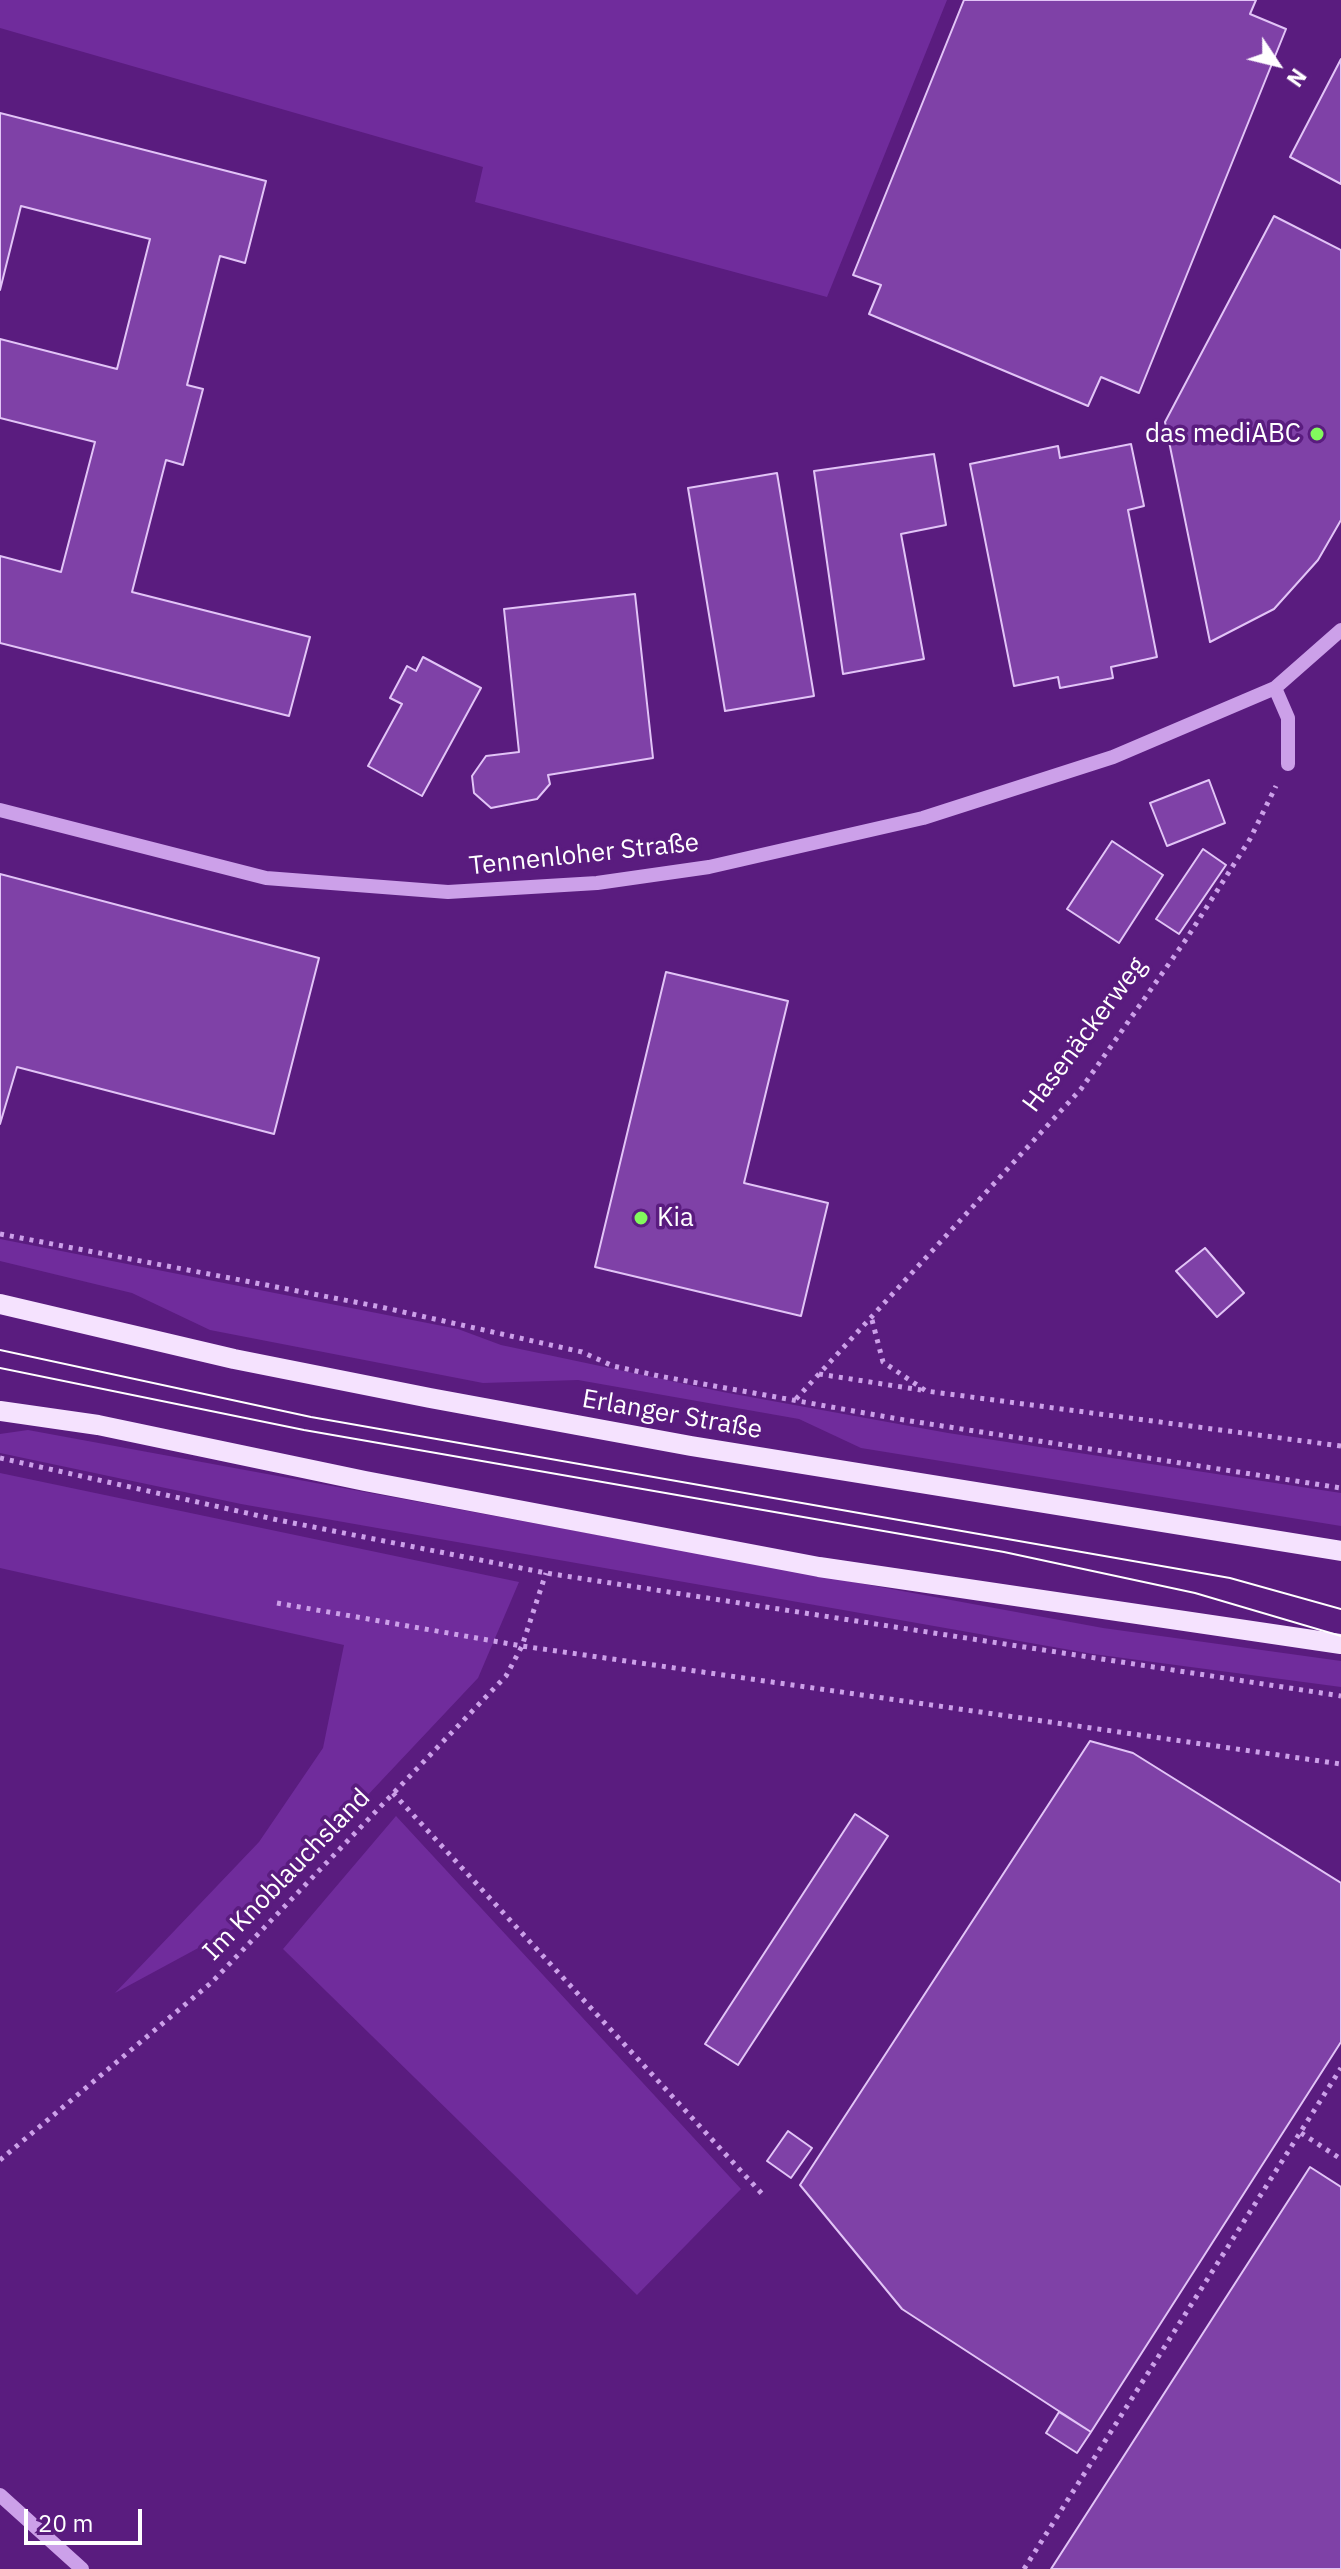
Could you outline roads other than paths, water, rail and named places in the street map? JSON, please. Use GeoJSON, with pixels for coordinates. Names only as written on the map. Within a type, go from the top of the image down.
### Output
{"type":"FeatureCollection","features":[{"type":"Feature","properties":{"kind":"main road","name":"Erlanger Straße"},"geometry":{"type":"LineString","coordinates":[[0,1304],[234,1359],[430,1398],[691,1446],[1341,1551]]}},
{"type":"Feature","properties":{"kind":"main road"},"geometry":{"type":"LineString","coordinates":[[0,1411],[98,1425],[365,1481],[819,1567],[1341,1644]]}},
{"type":"Feature","properties":{"kind":"street","name":"Tennenloher Straße"},"geometry":{"type":"LineString","coordinates":[[0,810],[266,878],[448,892],[597,883],[709,867],[923,818],[1113,757],[1275,688],[1341,630]]}},
{"type":"Feature","properties":{"kind":"street"},"geometry":{"type":"LineString","coordinates":[[1275,688],[1288,718],[1288,764]]}},
{"type":"Feature","properties":{"kind":"street"},"geometry":{"type":"LineString","coordinates":[[0,2495],[82,2569]]}},
{"type":"Feature","properties":{"kind":"tram line"},"geometry":{"type":"LineString","coordinates":[[0,1350],[311,1417],[1230,1578],[1341,1609]]}},
{"type":"Feature","properties":{"kind":"tram line"},"geometry":{"type":"LineString","coordinates":[[0,1368],[304,1430],[1004,1552],[1195,1593],[1341,1636]]}},
{"type":"Feature","properties":{"kind":"place","name":"das mediABC"},"geometry":{"type":"Point","coordinates":[1317,434]}},
{"type":"Feature","properties":{"kind":"place","name":"Kia"},"geometry":{"type":"Point","coordinates":[641,1218]}}]}
